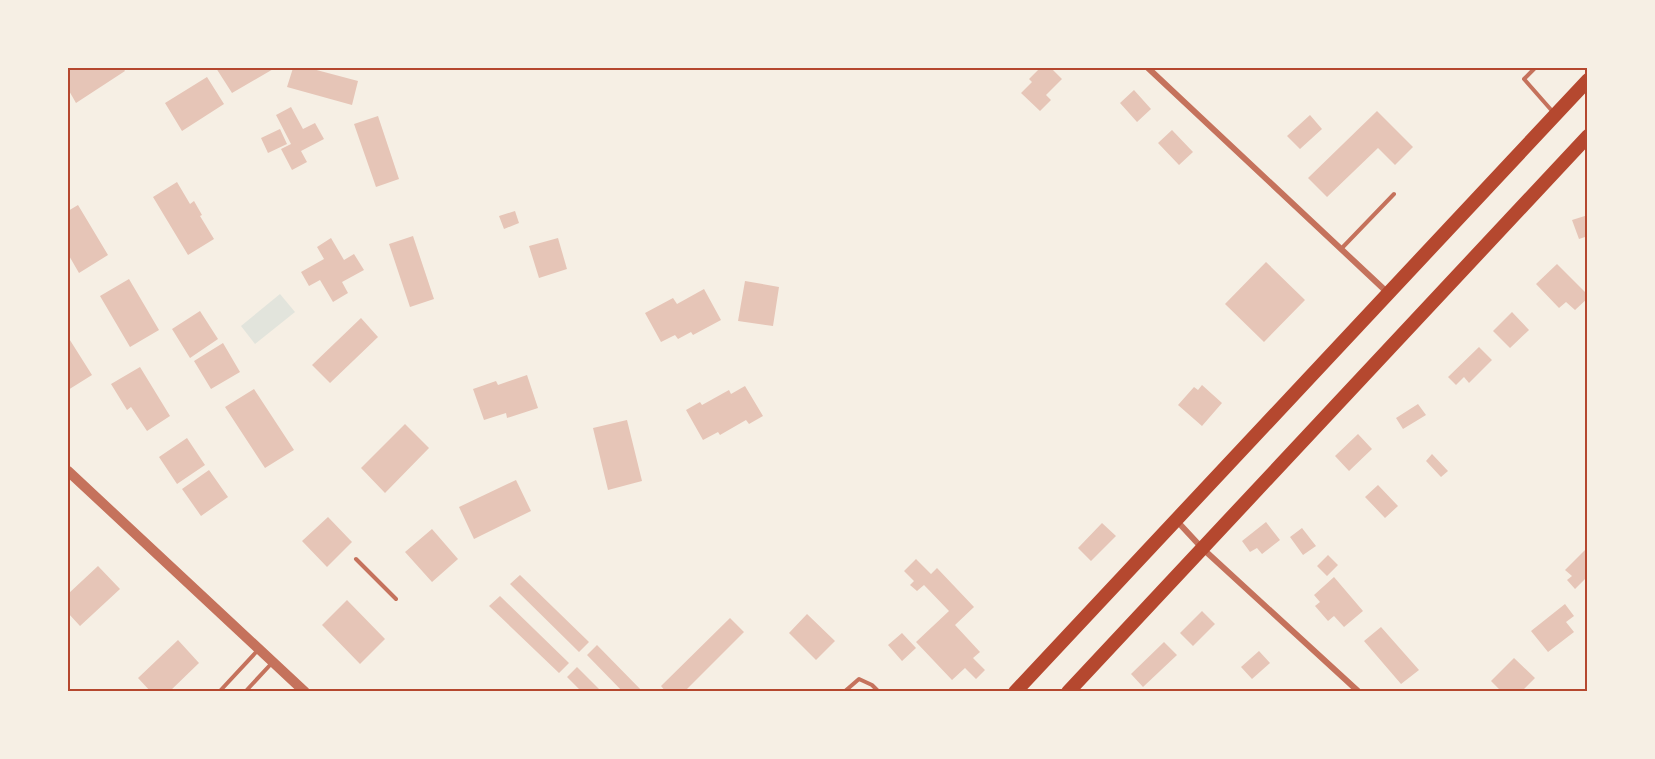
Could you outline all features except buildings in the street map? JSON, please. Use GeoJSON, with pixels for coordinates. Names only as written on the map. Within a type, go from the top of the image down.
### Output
{"type":"FeatureCollection","features":[{"type":"Feature","properties":{"kind":"highway"},"geometry":{"type":"LineString","coordinates":[[1016,692],[1587,80]]}},
{"type":"Feature","properties":{"kind":"highway"},"geometry":{"type":"LineString","coordinates":[[1068,692],[1587,136]]}},
{"type":"Feature","properties":{"kind":"street"},"geometry":{"type":"LineString","coordinates":[[1148,68],[1388,293]]}},
{"type":"Feature","properties":{"kind":"street"},"geometry":{"type":"LineString","coordinates":[[68,471],[305,692]]}},
{"type":"Feature","properties":{"kind":"street"},"geometry":{"type":"LineString","coordinates":[[1176,520],[1202,548],[1359,692]]}},
{"type":"Feature","properties":{"kind":"lane"},"geometry":{"type":"LineString","coordinates":[[1534,68],[1524,79],[1555,114]]}},
{"type":"Feature","properties":{"kind":"lane"},"geometry":{"type":"LineString","coordinates":[[1341,249],[1394,194]]}},
{"type":"Feature","properties":{"kind":"lane"},"geometry":{"type":"LineString","coordinates":[[356,559],[396,598]]}},
{"type":"Feature","properties":{"kind":"lane"},"geometry":{"type":"LineString","coordinates":[[219,692],[259,649]]}},
{"type":"Feature","properties":{"kind":"lane"},"geometry":{"type":"LineString","coordinates":[[245,692],[273,662]]}},
{"type":"Feature","properties":{"kind":"lane"},"geometry":{"type":"LineString","coordinates":[[844,692],[859,679],[872,685],[879,692]]}},
{"type":"Feature","properties":{"kind":"shaded area"},"geometry":{"type":"Polygon","coordinates":[[[280,294],[295,312],[255,344],[241,326],[280,294]]]}}]}
